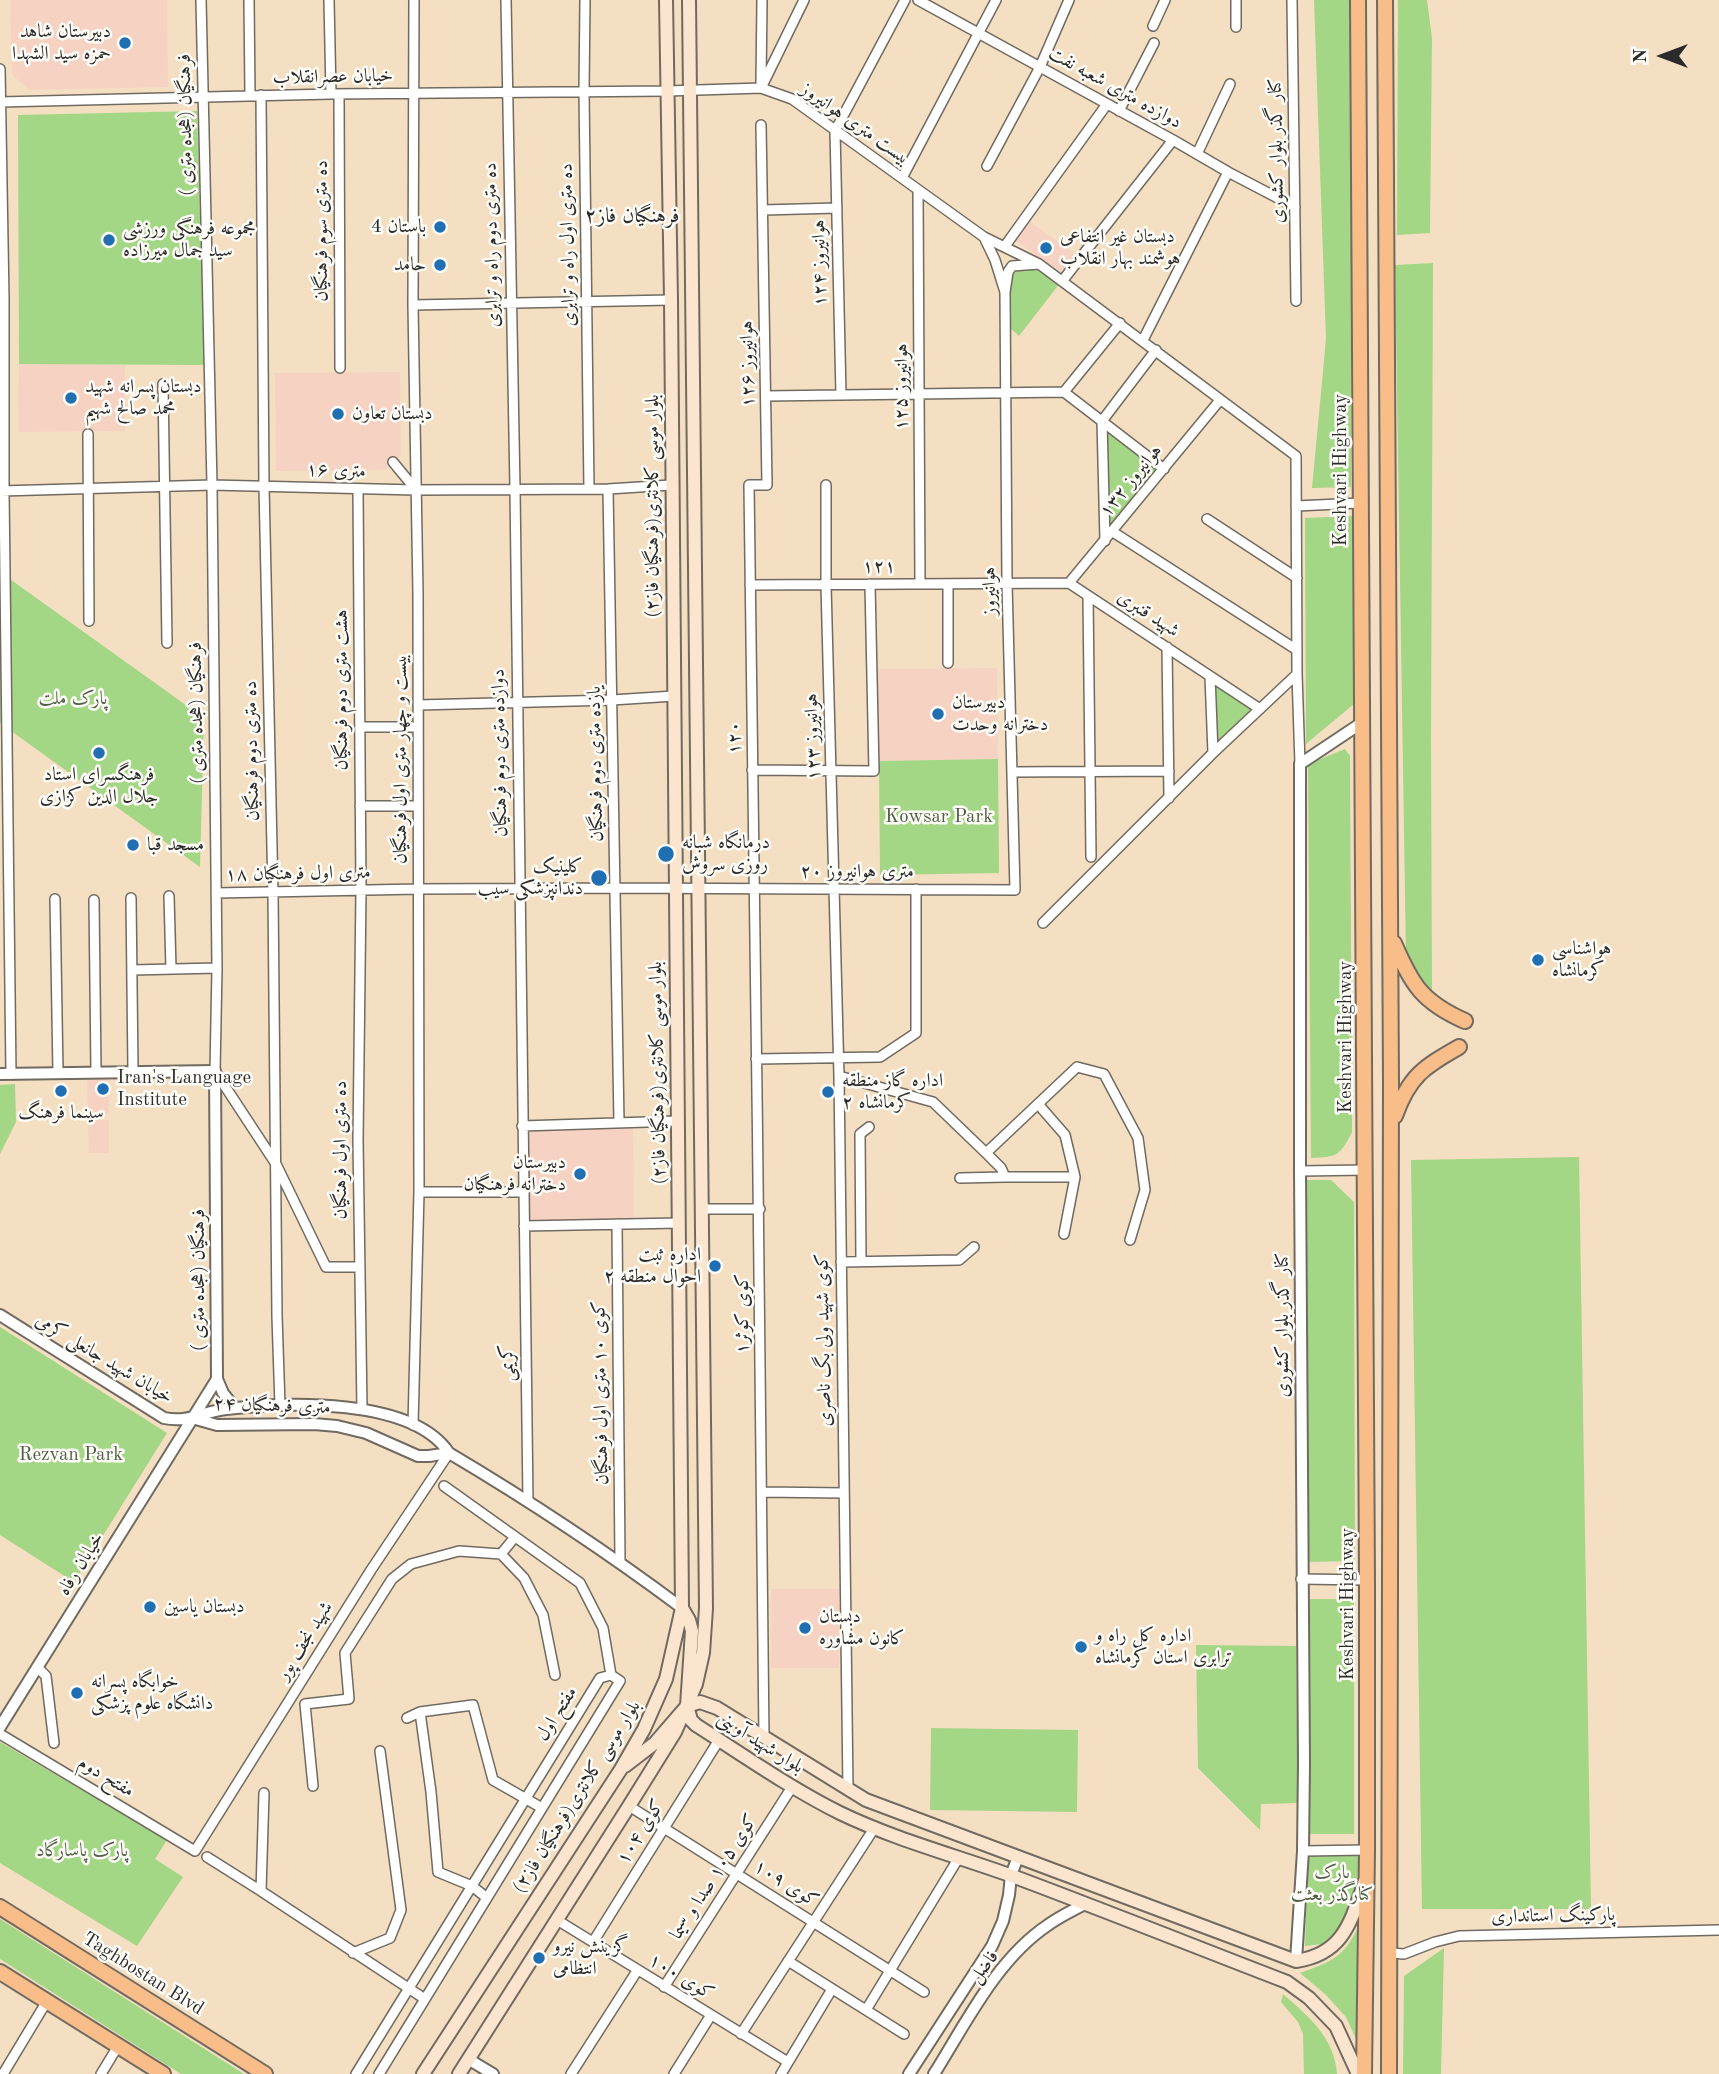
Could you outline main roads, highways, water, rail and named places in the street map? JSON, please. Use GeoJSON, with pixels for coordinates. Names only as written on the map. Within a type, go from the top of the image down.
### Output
{"type":"FeatureCollection","features":[{"type":"Feature","properties":{"kind":"main road","name":"بلوار موسی کلانتری(فرهنگیان فاز۲)"},"geometry":{"type":"LineString","coordinates":[[423,2074],[621,1769],[644,1729],[666,1679],[682,1608],[666,0]]}},
{"type":"Feature","properties":{"kind":"main road","name":"بلوار موسی کلانتری(فرهنگیان فاز۲)"},"geometry":{"type":"LineString","coordinates":[[458,2074],[675,1732],[696,1684],[703,1653],[706,1608],[689,0]]}},
{"type":"Feature","properties":{"kind":"main road","name":"Keshvari Highway"},"geometry":{"type":"LineString","coordinates":[[1358,0],[1366,1170],[1367,1850],[1364,2074]]}},
{"type":"Feature","properties":{"kind":"main road"},"geometry":{"type":"LineString","coordinates":[[1385,0],[1391,999],[1389,2074]]}},
{"type":"Feature","properties":{"kind":"main road"},"geometry":{"type":"LineString","coordinates":[[1390,921],[1394,943],[1422,995],[1448,1014],[1465,1021]]}},
{"type":"Feature","properties":{"kind":"main road"},"geometry":{"type":"LineString","coordinates":[[1365,999],[1370,1008],[1375,1010],[1384,1008],[1391,999]]}},
{"type":"Feature","properties":{"kind":"main road"},"geometry":{"type":"LineString","coordinates":[[1391,1131],[1402,1097],[1410,1084],[1426,1067],[1459,1046]]}},
{"type":"Feature","properties":{"kind":"main road"},"geometry":{"type":"LineString","coordinates":[[1365,1078],[1378,1070],[1385,1072],[1391,1082]]}},
{"type":"Feature","properties":{"kind":"main road"},"geometry":{"type":"LineString","coordinates":[[621,1769],[654,1743],[687,1706],[692,1631],[682,1608]]}},
{"type":"Feature","properties":{"kind":"main road","name":"بلوار شهید آوینی"},"geometry":{"type":"LineString","coordinates":[[1296,1961],[866,1800],[717,1708],[700,1702],[687,1706],[691,1720],[719,1740],[792,1787],[841,1814],[958,1859],[1011,1875],[1287,1982],[1309,1998],[1336,2026],[1358,2074]]}},
{"type":"Feature","properties":{"kind":"main road"},"geometry":{"type":"LineString","coordinates":[[1287,1982],[1296,1961],[1320,1955],[1342,1936],[1349,1926],[1366,1877]]}},
{"type":"Feature","properties":{"kind":"main road","name":"Taghbostan Blvd"},"geometry":{"type":"LineString","coordinates":[[0,1907],[265,2074]]}},
{"type":"Feature","properties":{"kind":"main road"},"geometry":{"type":"LineString","coordinates":[[0,1972],[163,2074]]}},
{"type":"Feature","properties":{"kind":"place","name":"دبیرستان شاهد حمزه سید الشهدا"},"geometry":{"type":"Point","coordinates":[125,43]}},
{"type":"Feature","properties":{"kind":"place","name":"باستان 4"},"geometry":{"type":"Point","coordinates":[440,227]}},
{"type":"Feature","properties":{"kind":"place","name":"مجموعه فرهنگی ورزشی سید جمال میرزاده"},"geometry":{"type":"Point","coordinates":[109,240]}},
{"type":"Feature","properties":{"kind":"place","name":"دبستان غیر انتفاعی هوشمند بهار انقلاب"},"geometry":{"type":"Point","coordinates":[1046,248]}},
{"type":"Feature","properties":{"kind":"place","name":"حامد"},"geometry":{"type":"Point","coordinates":[440,265]}},
{"type":"Feature","properties":{"kind":"place","name":"دبستان پسرانه شهید محمد صالح شهیم"},"geometry":{"type":"Point","coordinates":[71,398]}},
{"type":"Feature","properties":{"kind":"place","name":"دبستان تعاون"},"geometry":{"type":"Point","coordinates":[338,414]}},
{"type":"Feature","properties":{"kind":"place","name":"دبیرستان دخترانه وحدت"},"geometry":{"type":"Point","coordinates":[938,714]}},
{"type":"Feature","properties":{"kind":"place","name":"فرهنگسرای استاد جلال الدین کزازی"},"geometry":{"type":"Point","coordinates":[99,753]}},
{"type":"Feature","properties":{"kind":"place","name":"مسجد قبا"},"geometry":{"type":"Point","coordinates":[133,845]}},
{"type":"Feature","properties":{"kind":"place","name":"درمانگاه شبانه روزی سروش"},"geometry":{"type":"Point","coordinates":[666,854]}},
{"type":"Feature","properties":{"kind":"place","name":"کلینیک دندانپزشکی سیب"},"geometry":{"type":"Point","coordinates":[599,878]}},
{"type":"Feature","properties":{"kind":"place","name":"هواشناسی کرمانشاه"},"geometry":{"type":"Point","coordinates":[1538,960]}},
{"type":"Feature","properties":{"kind":"place","name":"Iran's Language Institute"},"geometry":{"type":"Point","coordinates":[103,1089]}},
{"type":"Feature","properties":{"kind":"place","name":"سینما فرهنگ"},"geometry":{"type":"Point","coordinates":[61,1091]}},
{"type":"Feature","properties":{"kind":"place","name":"اداره گاز منطقه ۲ کرمانشاه"},"geometry":{"type":"Point","coordinates":[828,1092]}},
{"type":"Feature","properties":{"kind":"place","name":"دبیرستان دخترانه فرهنگیان"},"geometry":{"type":"Point","coordinates":[580,1174]}},
{"type":"Feature","properties":{"kind":"place","name":"اداره ثبت احوال منطقه ۲"},"geometry":{"type":"Point","coordinates":[715,1266]}},
{"type":"Feature","properties":{"kind":"place","name":"دبستان یاسین"},"geometry":{"type":"Point","coordinates":[150,1607]}},
{"type":"Feature","properties":{"kind":"place","name":"دبستان کانون مشاوره"},"geometry":{"type":"Point","coordinates":[805,1628]}},
{"type":"Feature","properties":{"kind":"place","name":"اداره کل راه و ترابری استان کرمانشاه"},"geometry":{"type":"Point","coordinates":[1081,1647]}},
{"type":"Feature","properties":{"kind":"place","name":"خوابگاه پسرانه دانشگاه علوم پزشکی"},"geometry":{"type":"Point","coordinates":[77,1693]}},
{"type":"Feature","properties":{"kind":"place","name":"گزینش نیرو انتظامی"},"geometry":{"type":"Point","coordinates":[539,1958]}},
{"type":"Feature","properties":{"kind":"district","name":"فرهنگیان فاز۲"},"geometry":{"type":"Point","coordinates":[632,216]}},
{"type":"Feature","properties":{"kind":"park label","name":"پارک ملت"},"geometry":{"type":"Point","coordinates":[73,699]}},
{"type":"Feature","properties":{"kind":"park label","name":"Kowsar Park"},"geometry":{"type":"Point","coordinates":[939,817]}},
{"type":"Feature","properties":{"kind":"park label","name":"Rezvan Park"},"geometry":{"type":"Point","coordinates":[71,1455]}},
{"type":"Feature","properties":{"kind":"park label","name":"پارک پاسارگاد"},"geometry":{"type":"Point","coordinates":[82,1851]}},
{"type":"Feature","properties":{"kind":"park label","name":"پارک کنارگذر بعثت"},"geometry":{"type":"Point","coordinates":[1332,1884]}}]}
